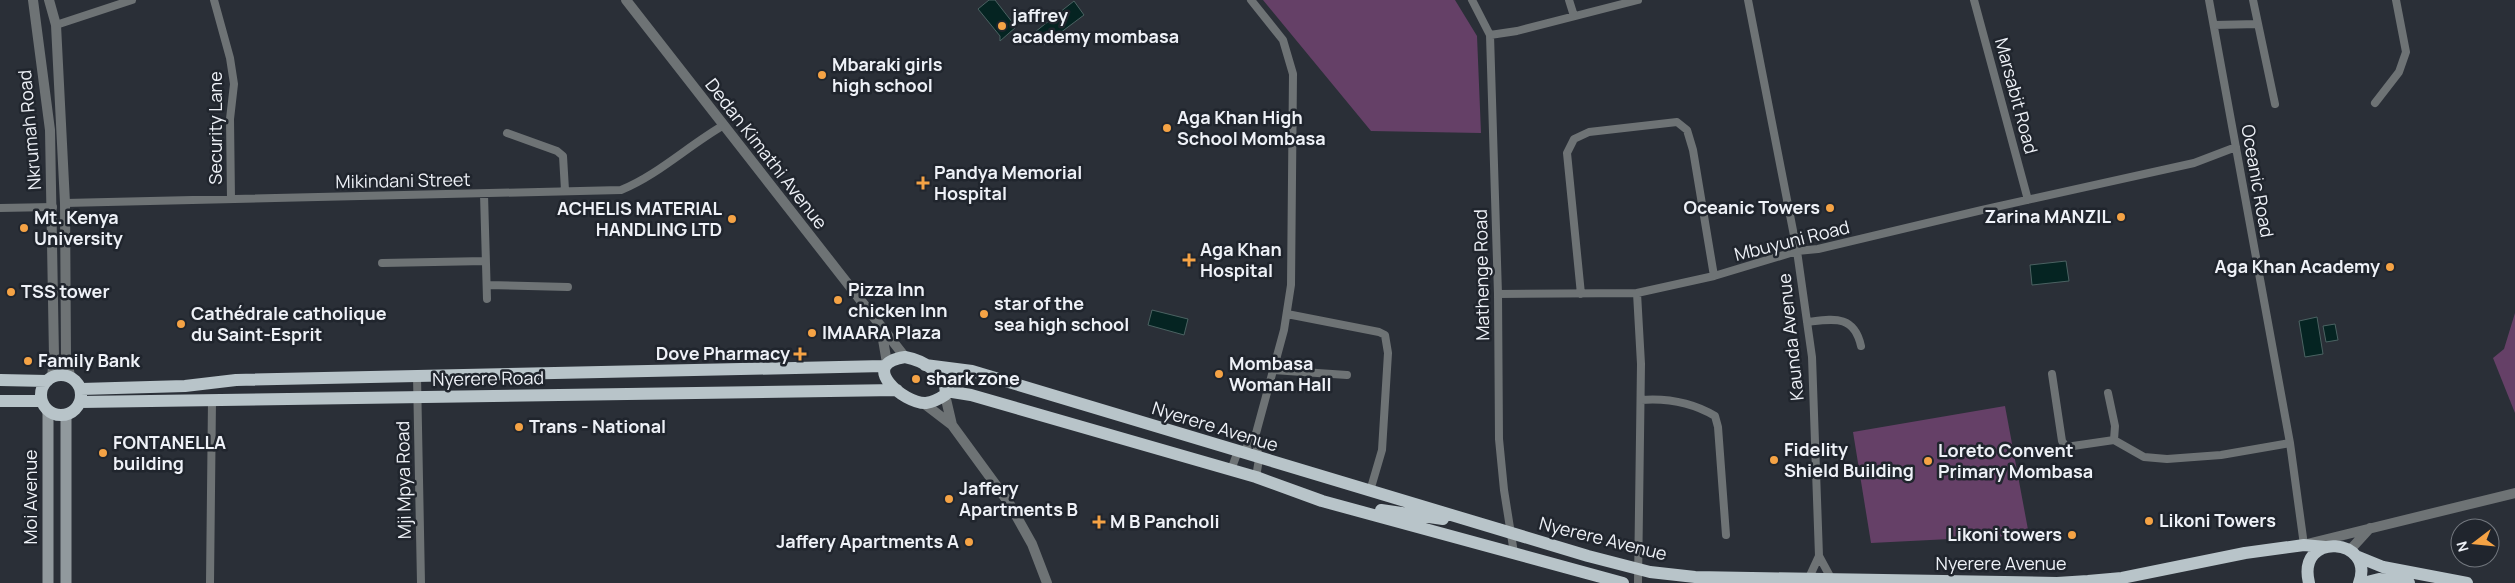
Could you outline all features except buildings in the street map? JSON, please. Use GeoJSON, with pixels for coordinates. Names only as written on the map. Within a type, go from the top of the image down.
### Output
{"type":"FeatureCollection","features":[{"type":"Feature","properties":{"kind":"highway"},"geometry":{"type":"LineString","coordinates":[[885,364],[886,379],[897,390],[922,402],[931,402],[945,393],[943,380],[925,365],[904,357]]}},
{"type":"Feature","properties":{"kind":"highway","name":"Nyerere Road"},"geometry":{"type":"LineString","coordinates":[[81,395],[236,380],[666,371],[885,364],[904,357]]}},
{"type":"Feature","properties":{"kind":"highway","name":"Nyerere Avenue"},"geometry":{"type":"LineString","coordinates":[[925,365],[972,371],[1486,526],[1639,570],[1695,580],[2035,583],[2122,578],[2245,553],[2304,545],[2342,546],[2353,553]]}},
{"type":"Feature","properties":{"kind":"highway"},"geometry":{"type":"LineString","coordinates":[[692,393],[693,370]]}},
{"type":"Feature","properties":{"kind":"highway"},"geometry":{"type":"LineString","coordinates":[[666,371],[666,393]]}},
{"type":"Feature","properties":{"kind":"highway"},"geometry":{"type":"LineString","coordinates":[[0,380],[49,379],[59,374],[70,376],[75,379],[81,395],[77,408],[66,415],[54,414],[45,406],[41,392],[49,379]]}},
{"type":"Feature","properties":{"kind":"highway"},"geometry":{"type":"LineString","coordinates":[[235,400],[236,380]]}},
{"type":"Feature","properties":{"kind":"highway"},"geometry":{"type":"LineString","coordinates":[[185,386],[185,401]]}},
{"type":"Feature","properties":{"kind":"highway","name":"Nyerere Road"},"geometry":{"type":"LineString","coordinates":[[81,395],[185,401],[897,390]]}},
{"type":"Feature","properties":{"kind":"highway","name":"Nyerere Avenue"},"geometry":{"type":"LineString","coordinates":[[945,393],[971,394],[1231,470],[1322,501],[1623,583]]}},
{"type":"Feature","properties":{"kind":"highway"},"geometry":{"type":"LineString","coordinates":[[0,401],[45,406]]}},
{"type":"Feature","properties":{"kind":"highway"},"geometry":{"type":"LineString","coordinates":[[1070,424],[1074,402]]}},
{"type":"Feature","properties":{"kind":"highway"},"geometry":{"type":"LineString","coordinates":[[1190,458],[1196,439]]}},
{"type":"Feature","properties":{"kind":"highway"},"geometry":{"type":"LineString","coordinates":[[1322,501],[1486,526]]}},
{"type":"Feature","properties":{"kind":"highway"},"geometry":{"type":"LineString","coordinates":[[2309,583],[2308,566],[2311,557],[2325,547]]}},
{"type":"Feature","properties":{"kind":"highway"},"geometry":{"type":"LineString","coordinates":[[2353,553],[2361,571],[2359,583]]}},
{"type":"Feature","properties":{"kind":"highway"},"geometry":{"type":"LineString","coordinates":[[2353,553],[2382,567],[2466,583]]}},
{"type":"Feature","properties":{"kind":"highway"},"geometry":{"type":"LineString","coordinates":[[2363,583],[2378,579],[2409,583]]}},
{"type":"Feature","properties":{"kind":"main road","name":"Moi Avenue"},"geometry":{"type":"LineString","coordinates":[[45,406],[48,583]]}},
{"type":"Feature","properties":{"kind":"main road","name":"Moi Avenue"},"geometry":{"type":"LineString","coordinates":[[66,415],[66,583]]}},
{"type":"Feature","properties":{"kind":"street","name":"Nkrumah Road"},"geometry":{"type":"LineString","coordinates":[[32,0],[50,130],[53,207],[54,357],[49,379]]}},
{"type":"Feature","properties":{"kind":"street","name":"Nkrumah Road"},"geometry":{"type":"LineString","coordinates":[[49,0],[56,25],[58,47],[65,203],[66,355],[70,376]]}},
{"type":"Feature","properties":{"kind":"street"},"geometry":{"type":"LineString","coordinates":[[56,25],[132,0]]}},
{"type":"Feature","properties":{"kind":"street","name":"Security Lane"},"geometry":{"type":"LineString","coordinates":[[214,0],[230,58],[234,84],[230,119],[231,199]]}},
{"type":"Feature","properties":{"kind":"street","name":"Dedan Kimathi Avenue"},"geometry":{"type":"LineString","coordinates":[[626,0],[904,357]]}},
{"type":"Feature","properties":{"kind":"street"},"geometry":{"type":"LineString","coordinates":[[1231,470],[1238,451],[1245,449],[1255,437],[1287,314],[1291,285],[1293,74],[1283,40],[1251,0]]}},
{"type":"Feature","properties":{"kind":"street","name":"Mathenge Road"},"geometry":{"type":"LineString","coordinates":[[1472,0],[1490,36],[1498,294],[1499,439],[1514,553]]}},
{"type":"Feature","properties":{"kind":"street"},"geometry":{"type":"LineString","coordinates":[[1569,0],[1574,16]]}},
{"type":"Feature","properties":{"kind":"street"},"geometry":{"type":"LineString","coordinates":[[1490,36],[1638,0]]}},
{"type":"Feature","properties":{"kind":"street","name":"Kaunda Avenue"},"geometry":{"type":"LineString","coordinates":[[1748,0],[1797,252],[1812,357],[1819,556],[1832,581]]}},
{"type":"Feature","properties":{"kind":"street","name":"Marsabit Road"},"geometry":{"type":"LineString","coordinates":[[1974,0],[2028,200]]}},
{"type":"Feature","properties":{"kind":"street","name":"Oceanic Road"},"geometry":{"type":"LineString","coordinates":[[2209,0],[2290,443],[2304,545]]}},
{"type":"Feature","properties":{"kind":"street"},"geometry":{"type":"LineString","coordinates":[[2253,0],[2275,104]]}},
{"type":"Feature","properties":{"kind":"street"},"geometry":{"type":"LineString","coordinates":[[2375,103],[2399,72],[2406,52],[2396,0]]}},
{"type":"Feature","properties":{"kind":"street"},"geometry":{"type":"LineString","coordinates":[[2214,25],[2258,24]]}},
{"type":"Feature","properties":{"kind":"street"},"geometry":{"type":"LineString","coordinates":[[39,49],[58,47]]}},
{"type":"Feature","properties":{"kind":"street"},"geometry":{"type":"LineString","coordinates":[[1581,294],[1567,153],[1574,139],[1589,132],[1677,122],[1687,130],[1693,150],[1714,276]]}},
{"type":"Feature","properties":{"kind":"street","name":"Mikindani Street"},"geometry":{"type":"LineString","coordinates":[[65,203],[621,190],[634,184],[692,144],[724,125]]}},
{"type":"Feature","properties":{"kind":"street"},"geometry":{"type":"LineString","coordinates":[[507,133],[557,151],[563,156],[565,190]]}},
{"type":"Feature","properties":{"kind":"street","name":"Mbuyuni Road"},"geometry":{"type":"LineString","coordinates":[[1498,294],[1636,293],[1714,276],[1797,252],[1818,249],[2194,163],[2236,147]]}},
{"type":"Feature","properties":{"kind":"street"},"geometry":{"type":"LineString","coordinates":[[484,194],[487,299]]}},
{"type":"Feature","properties":{"kind":"street"},"geometry":{"type":"LineString","coordinates":[[0,208],[53,207]]}},
{"type":"Feature","properties":{"kind":"street"},"geometry":{"type":"LineString","coordinates":[[382,263],[486,261]]}},
{"type":"Feature","properties":{"kind":"street"},"geometry":{"type":"LineString","coordinates":[[486,285],[568,287]]}},
{"type":"Feature","properties":{"kind":"street"},"geometry":{"type":"LineString","coordinates":[[1636,293],[1642,400],[1638,583]]}},
{"type":"Feature","properties":{"kind":"street"},"geometry":{"type":"LineString","coordinates":[[1287,314],[1385,335],[1388,353],[1382,450],[1370,491]]}},
{"type":"Feature","properties":{"kind":"street"},"geometry":{"type":"LineString","coordinates":[[1807,322],[1826,320],[1848,323],[1858,331],[1861,346]]}},
{"type":"Feature","properties":{"kind":"street","name":"Dedan Kimathi Avenue"},"geometry":{"type":"LineString","coordinates":[[881,327],[885,364]]}},
{"type":"Feature","properties":{"kind":"street"},"geometry":{"type":"LineString","coordinates":[[1273,370],[1347,375]]}},
{"type":"Feature","properties":{"kind":"street"},"geometry":{"type":"LineString","coordinates":[[2052,374],[2062,441],[2066,448],[2114,440],[2144,457],[2167,459],[2221,455],[2290,443]]}},
{"type":"Feature","properties":{"kind":"street","name":"Mji Mpya Road"},"geometry":{"type":"LineString","coordinates":[[417,376],[420,583]]}},
{"type":"Feature","properties":{"kind":"street"},"geometry":{"type":"LineString","coordinates":[[945,393],[952,425]]}},
{"type":"Feature","properties":{"kind":"street"},"geometry":{"type":"LineString","coordinates":[[2108,393],[2115,426],[2114,440]]}},
{"type":"Feature","properties":{"kind":"street"},"geometry":{"type":"LineString","coordinates":[[1642,400],[1658,399],[1687,404],[1702,408],[1715,416],[1718,427],[1726,535]]}},
{"type":"Feature","properties":{"kind":"street"},"geometry":{"type":"LineString","coordinates":[[210,583],[212,400]]}},
{"type":"Feature","properties":{"kind":"street"},"geometry":{"type":"LineString","coordinates":[[922,402],[952,425],[1018,516],[1032,544],[1047,583]]}},
{"type":"Feature","properties":{"kind":"street"},"geometry":{"type":"LineString","coordinates":[[1255,437],[1259,459],[1256,478]]}},
{"type":"Feature","properties":{"kind":"street"},"geometry":{"type":"LineString","coordinates":[[2304,545],[2370,527],[2515,493]]}},
{"type":"Feature","properties":{"kind":"street"},"geometry":{"type":"LineString","coordinates":[[2353,553],[2370,527]]}},
{"type":"Feature","properties":{"kind":"street"},"geometry":{"type":"LineString","coordinates":[[1807,581],[1819,556]]}},
{"type":"Feature","properties":{"kind":"shaded area"},"geometry":{"type":"Polygon","coordinates":[[[989,0],[995,0],[1016,27],[1000,41],[1000,36],[978,9],[989,0]]]}},
{"type":"Feature","properties":{"kind":"shaded area"},"geometry":{"type":"Polygon","coordinates":[[[1263,0],[1455,0],[1477,36],[1481,133],[1371,131],[1263,0]]]}},
{"type":"Feature","properties":{"kind":"shaded area"},"geometry":{"type":"Polygon","coordinates":[[[1074,1],[1084,15],[1044,45],[1035,32],[1074,1]]]}},
{"type":"Feature","properties":{"kind":"shaded area"},"geometry":{"type":"Polygon","coordinates":[[[2066,261],[2069,281],[2032,285],[2030,265],[2066,261]]]}},
{"type":"Feature","properties":{"kind":"shaded area"},"geometry":{"type":"Polygon","coordinates":[[[1152,310],[1188,319],[1184,335],[1148,325],[1152,310]]]}},
{"type":"Feature","properties":{"kind":"shaded area"},"geometry":{"type":"Polygon","coordinates":[[[2515,313],[2515,413],[2493,358],[2504,349],[2515,313]]]}},
{"type":"Feature","properties":{"kind":"shaded area"},"geometry":{"type":"Polygon","coordinates":[[[2317,317],[2323,354],[2305,357],[2299,321],[2317,317]]]}},
{"type":"Feature","properties":{"kind":"shaded area"},"geometry":{"type":"Polygon","coordinates":[[[2335,324],[2338,340],[2326,342],[2323,326],[2335,324]]]}},
{"type":"Feature","properties":{"kind":"shaded area"},"geometry":{"type":"Polygon","coordinates":[[[2005,406],[2029,535],[1871,543],[1853,432],[2005,406]]]}},
{"type":"Feature","properties":{"kind":"place","name":"jaffrey academy mombasa"},"geometry":{"type":"Point","coordinates":[1002,26]}},
{"type":"Feature","properties":{"kind":"place","name":"Mbaraki girls high school"},"geometry":{"type":"Point","coordinates":[822,75]}},
{"type":"Feature","properties":{"kind":"place","name":"Aga Khan High School Mombasa"},"geometry":{"type":"Point","coordinates":[1167,128]}},
{"type":"Feature","properties":{"kind":"place","name":"Pandya Memorial Hospital"},"geometry":{"type":"Point","coordinates":[923,183]}},
{"type":"Feature","properties":{"kind":"place","name":"Oceanic Towers"},"geometry":{"type":"Point","coordinates":[1830,208]}},
{"type":"Feature","properties":{"kind":"place","name":"Zarina MANZIL"},"geometry":{"type":"Point","coordinates":[2121,217]}},
{"type":"Feature","properties":{"kind":"place","name":"ACHELIS MATERIAL HANDLING LTD"},"geometry":{"type":"Point","coordinates":[732,219]}},
{"type":"Feature","properties":{"kind":"place","name":"Mt. Kenya University"},"geometry":{"type":"Point","coordinates":[24,228]}},
{"type":"Feature","properties":{"kind":"place","name":"Aga Khan Hospital"},"geometry":{"type":"Point","coordinates":[1189,260]}},
{"type":"Feature","properties":{"kind":"place","name":"Aga Khan Academy"},"geometry":{"type":"Point","coordinates":[2390,267]}},
{"type":"Feature","properties":{"kind":"place","name":"TSS tower"},"geometry":{"type":"Point","coordinates":[11,292]}},
{"type":"Feature","properties":{"kind":"place","name":"Pizza Inn chicken Inn"},"geometry":{"type":"Point","coordinates":[838,300]}},
{"type":"Feature","properties":{"kind":"place","name":"star of the sea high school"},"geometry":{"type":"Point","coordinates":[984,314]}},
{"type":"Feature","properties":{"kind":"place","name":"Cathédrale catholique du Saint-Esprit"},"geometry":{"type":"Point","coordinates":[181,324]}},
{"type":"Feature","properties":{"kind":"place","name":"IMAARA Plaza"},"geometry":{"type":"Point","coordinates":[812,333]}},
{"type":"Feature","properties":{"kind":"place","name":"Dove Pharmacy"},"geometry":{"type":"Point","coordinates":[800,354]}},
{"type":"Feature","properties":{"kind":"place","name":"Family Bank"},"geometry":{"type":"Point","coordinates":[28,361]}},
{"type":"Feature","properties":{"kind":"place","name":"Mombasa Woman Hall"},"geometry":{"type":"Point","coordinates":[1219,374]}},
{"type":"Feature","properties":{"kind":"place","name":"shark zone"},"geometry":{"type":"Point","coordinates":[916,379]}},
{"type":"Feature","properties":{"kind":"place","name":"Trans - National"},"geometry":{"type":"Point","coordinates":[519,427]}},
{"type":"Feature","properties":{"kind":"place","name":"FONTANELLA building"},"geometry":{"type":"Point","coordinates":[103,453]}},
{"type":"Feature","properties":{"kind":"place","name":"Fidelity Shield Building"},"geometry":{"type":"Point","coordinates":[1774,460]}},
{"type":"Feature","properties":{"kind":"place","name":"Loreto Convent Primary Mombasa"},"geometry":{"type":"Point","coordinates":[1928,461]}},
{"type":"Feature","properties":{"kind":"place","name":"Jaffery Apartments B"},"geometry":{"type":"Point","coordinates":[949,499]}},
{"type":"Feature","properties":{"kind":"place","name":"Likoni Towers"},"geometry":{"type":"Point","coordinates":[2149,521]}},
{"type":"Feature","properties":{"kind":"place","name":"M B Pancholi"},"geometry":{"type":"Point","coordinates":[1099,522]}},
{"type":"Feature","properties":{"kind":"place","name":"Likoni towers"},"geometry":{"type":"Point","coordinates":[2072,535]}},
{"type":"Feature","properties":{"kind":"place","name":"Jaffery Apartments A"},"geometry":{"type":"Point","coordinates":[969,542]}}]}
